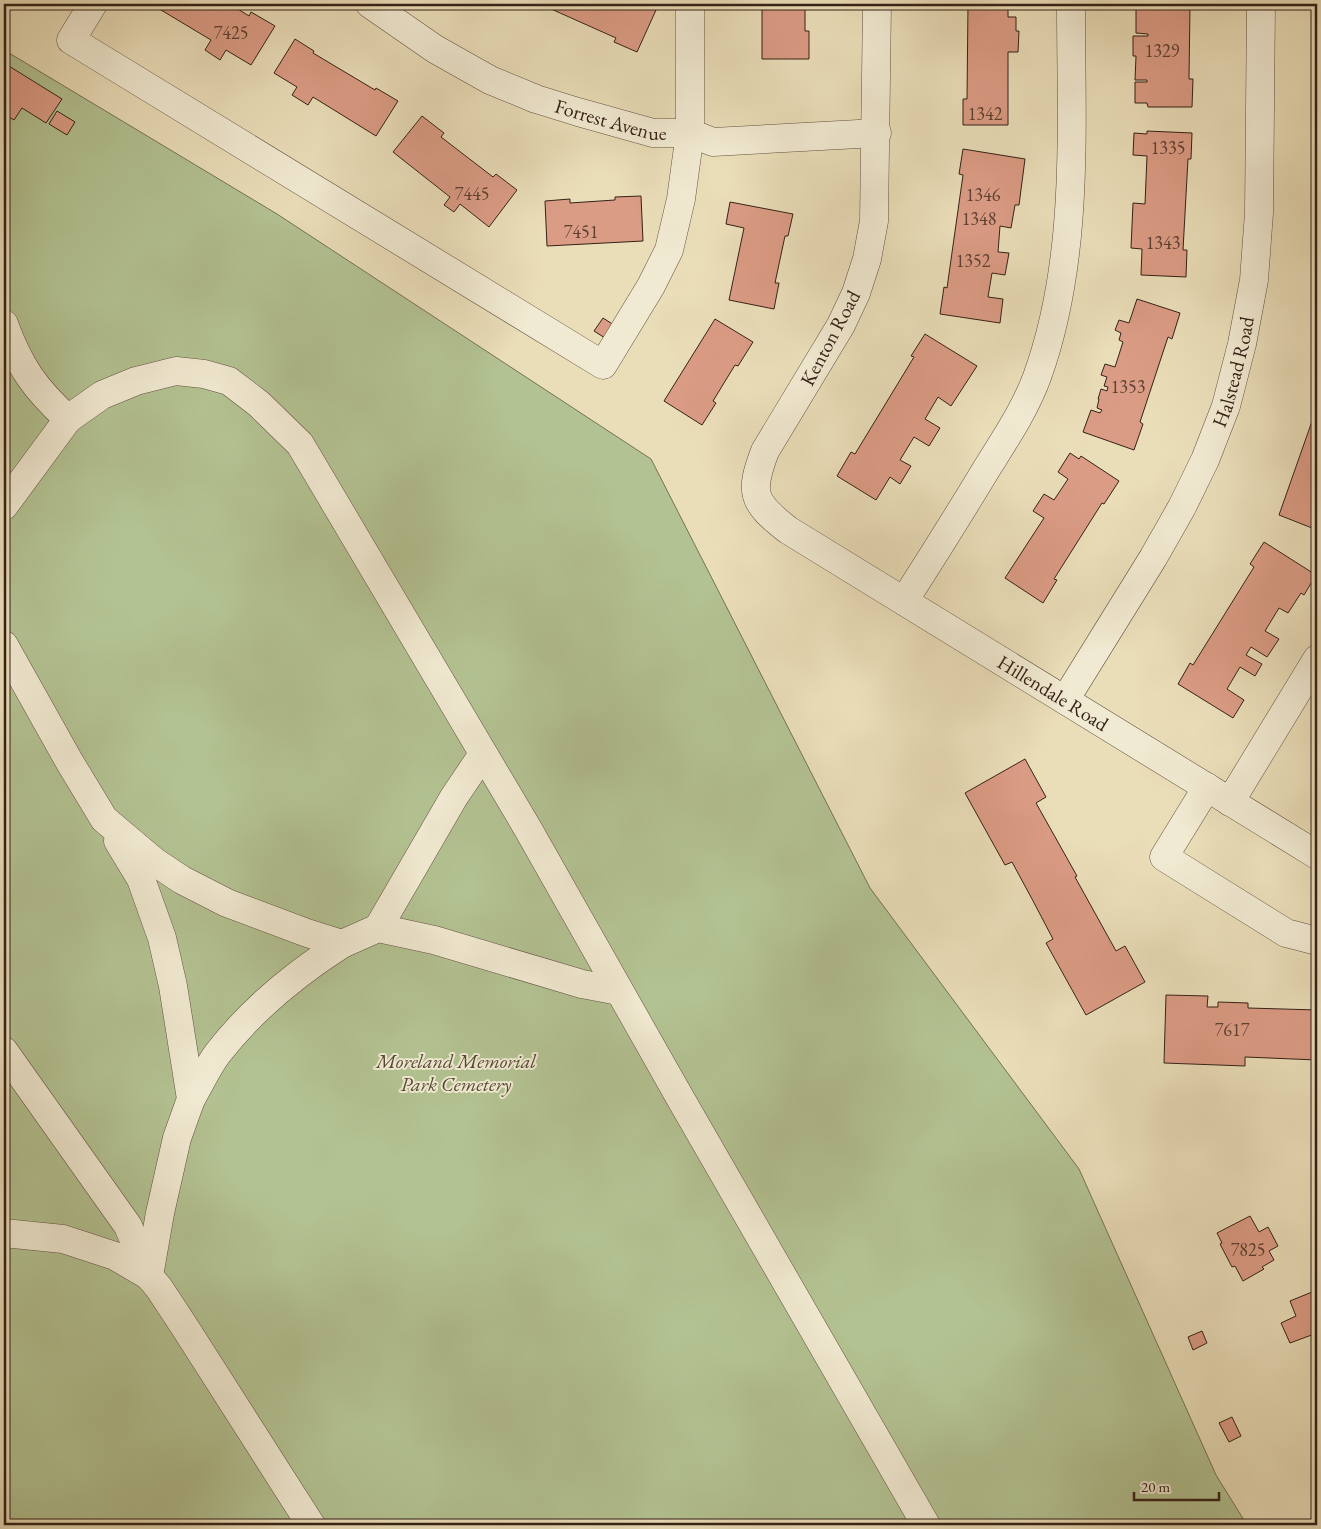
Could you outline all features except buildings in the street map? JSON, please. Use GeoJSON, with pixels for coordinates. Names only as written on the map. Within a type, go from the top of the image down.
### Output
{"type":"FeatureCollection","features":[{"type":"Feature","properties":{"kind":"street"},"geometry":{"type":"LineString","coordinates":[[92,4],[71,40],[602,365],[651,286],[669,250],[681,200],[690,133],[690,4]]}},
{"type":"Feature","properties":{"kind":"street","name":"Forrest Avenue"},"geometry":{"type":"LineString","coordinates":[[370,4],[435,49],[490,80],[536,99],[653,133],[690,133],[713,142],[876,133]]}},
{"type":"Feature","properties":{"kind":"street","name":"Kenton Road"},"geometry":{"type":"LineString","coordinates":[[788,530],[772,518],[760,504],[754,489],[757,471],[765,451],[841,325],[856,293],[867,259],[874,221],[877,4]]}},
{"type":"Feature","properties":{"kind":"street"},"geometry":{"type":"LineString","coordinates":[[904,601],[1018,418],[1037,378],[1060,289],[1068,229],[1071,140],[1071,4]]}},
{"type":"Feature","properties":{"kind":"street","name":"Halstead Road"},"geometry":{"type":"LineString","coordinates":[[1065,700],[1154,558],[1182,507],[1205,460],[1226,406],[1242,344],[1254,280],[1259,213],[1261,4]]}},
{"type":"Feature","properties":{"kind":"street"},"geometry":{"type":"LineString","coordinates":[[4,324],[25,372],[46,399],[68,419]]}},
{"type":"Feature","properties":{"kind":"street"},"geometry":{"type":"LineString","coordinates":[[4,506],[68,419],[102,395],[136,381],[176,371],[204,374],[229,381],[259,404],[300,444],[528,829],[926,1525]]}},
{"type":"Feature","properties":{"kind":"street","name":"Hillendale Road"},"geometry":{"type":"LineString","coordinates":[[788,530],[1317,855]]}},
{"type":"Feature","properties":{"kind":"street"},"geometry":{"type":"LineString","coordinates":[[4,645],[69,761],[141,879],[162,938],[173,986],[191,1099]]}},
{"type":"Feature","properties":{"kind":"street"},"geometry":{"type":"LineString","coordinates":[[1230,802],[1317,659]]}},
{"type":"Feature","properties":{"kind":"street"},"geometry":{"type":"LineString","coordinates":[[149,1276],[160,1213],[177,1138],[191,1099],[218,1054],[245,1022],[276,991],[314,962],[342,944],[378,928],[454,797],[483,754]]}},
{"type":"Feature","properties":{"kind":"street"},"geometry":{"type":"LineString","coordinates":[[1207,787],[1164,857],[1286,934],[1317,941]]}},
{"type":"Feature","properties":{"kind":"street"},"geometry":{"type":"LineString","coordinates":[[104,818],[155,862],[182,880],[227,904],[342,944]]}},
{"type":"Feature","properties":{"kind":"street"},"geometry":{"type":"LineString","coordinates":[[378,928],[434,940],[582,984],[620,991]]}},
{"type":"Feature","properties":{"kind":"street"},"geometry":{"type":"LineString","coordinates":[[4,1051],[128,1226],[149,1276],[184,1326],[311,1525]]}},
{"type":"Feature","properties":{"kind":"street"},"geometry":{"type":"LineString","coordinates":[[4,1233],[63,1238],[115,1256],[149,1276]]}},
{"type":"Feature","properties":{"kind":"green space","name":"Moreland Memorial Park Cemetery"},"geometry":{"type":"Polygon","coordinates":[[[4,50],[277,214],[651,459],[870,888],[1079,1169],[1216,1475],[1247,1525],[4,1525],[4,50]]]}}]}
